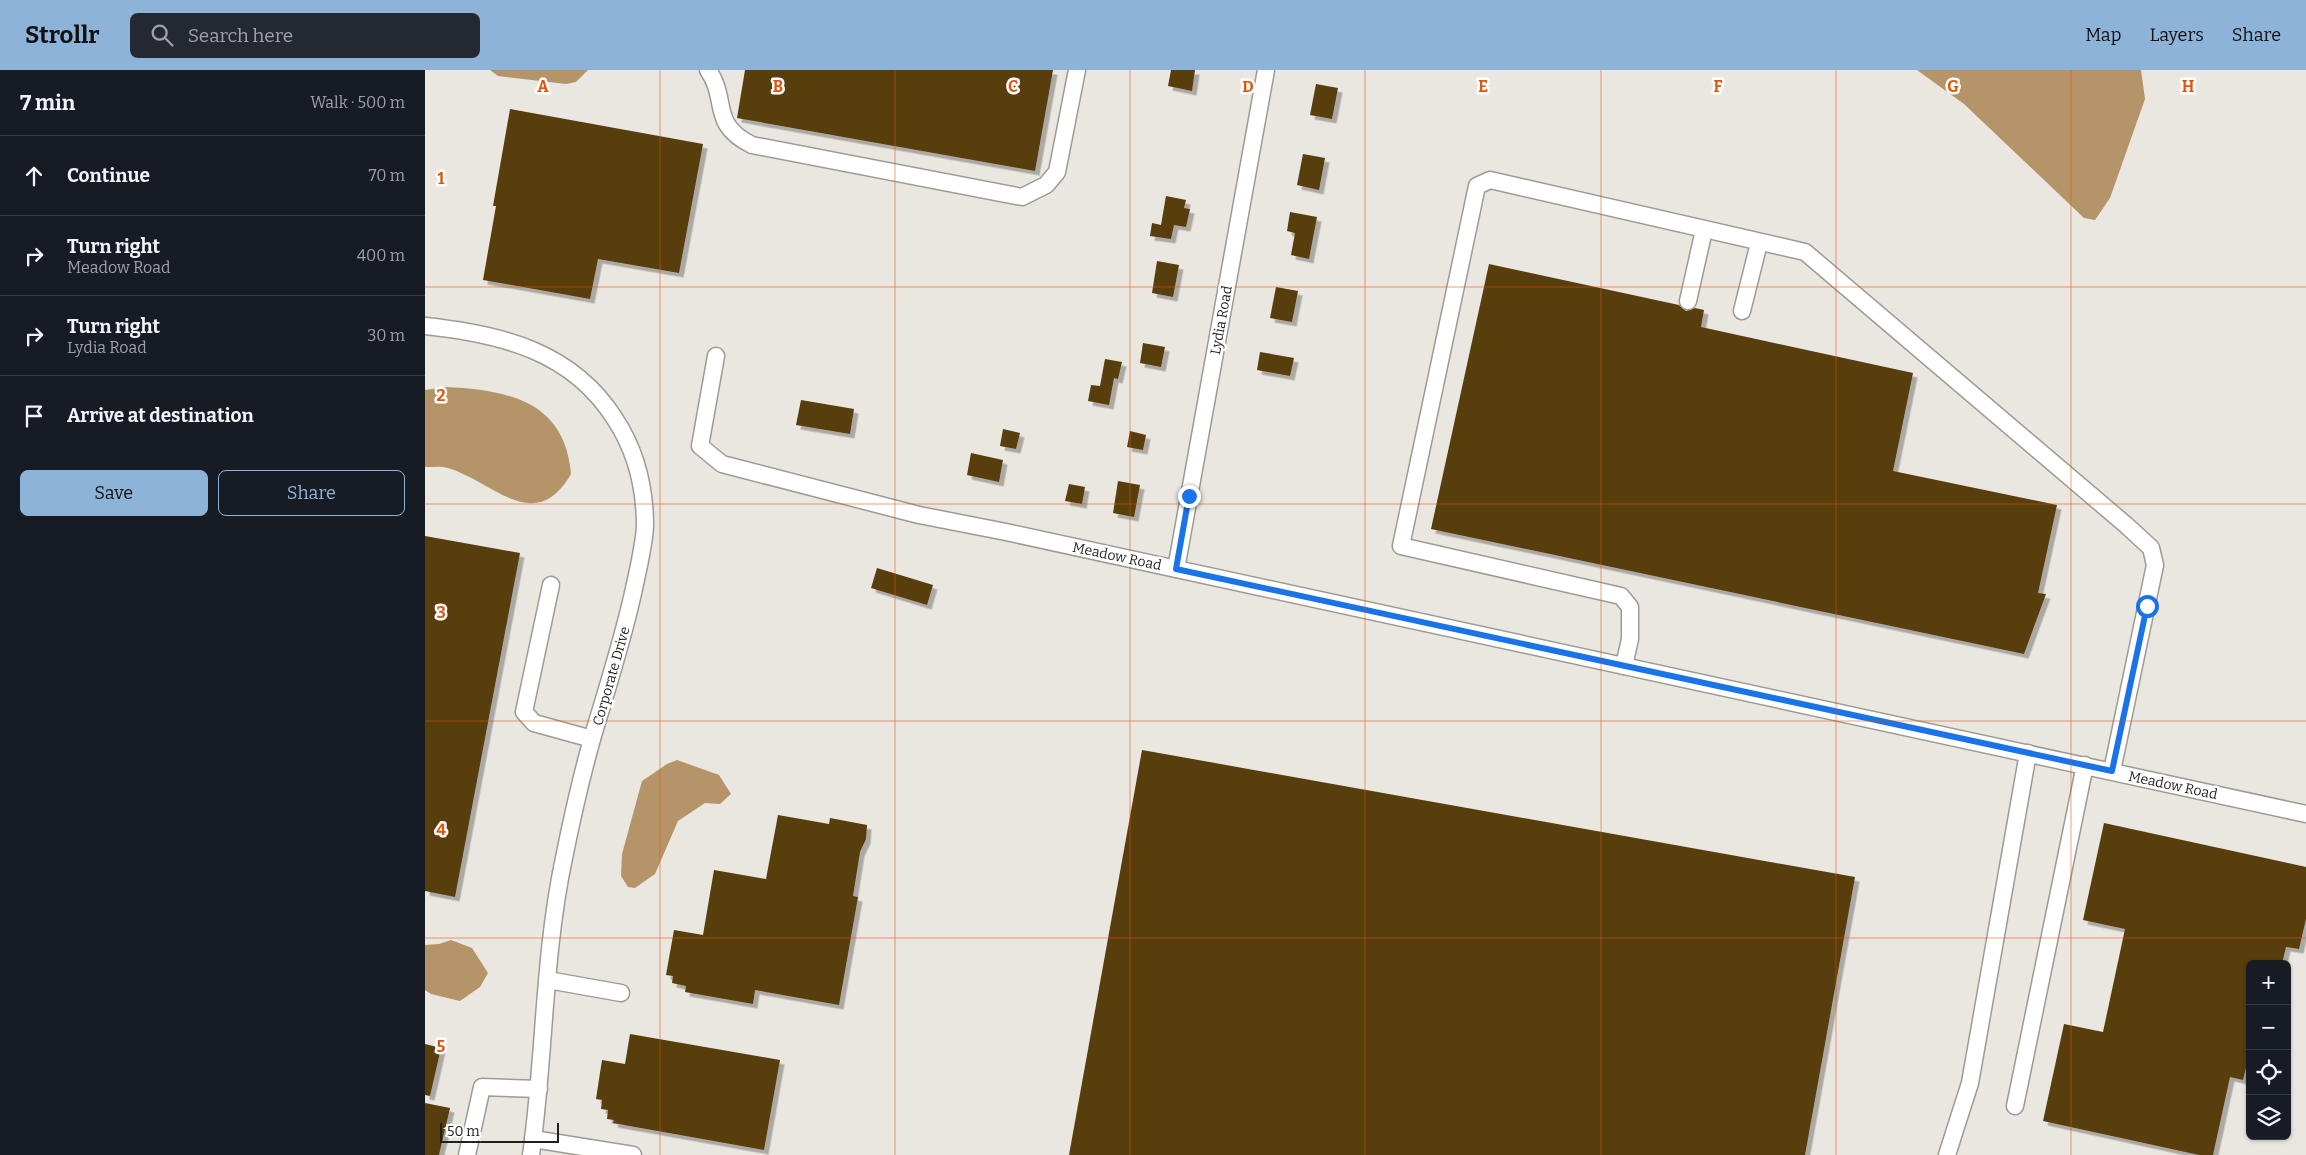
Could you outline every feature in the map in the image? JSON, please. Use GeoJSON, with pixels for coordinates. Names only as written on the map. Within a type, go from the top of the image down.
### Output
{"type":"FeatureCollection","features":[{"type":"Feature","properties":{"kind":"street"},"geometry":{"type":"LineString","coordinates":[[708,70],[713,77],[721,112],[728,127],[738,138],[752,144],[1022,197],[1046,185],[1057,172],[1077,70]]}},
{"type":"Feature","properties":{"kind":"street","name":"Lydia Road"},"geometry":{"type":"LineString","coordinates":[[1176,569],[1266,70]]}},
{"type":"Feature","properties":{"kind":"street"},"geometry":{"type":"LineString","coordinates":[[1624,666],[1630,639],[1630,607],[1621,596],[1401,546],[1477,186],[1490,180],[1805,252],[2086,489],[2151,548],[2155,565],[2112,771]]}},
{"type":"Feature","properties":{"kind":"street"},"geometry":{"type":"LineString","coordinates":[[1687,301],[1704,230]]}},
{"type":"Feature","properties":{"kind":"street"},"geometry":{"type":"LineString","coordinates":[[1743,311],[1759,242]]}},
{"type":"Feature","properties":{"kind":"street","name":"Corporate Drive"},"geometry":{"type":"LineString","coordinates":[[425,326],[506,340],[536,351],[571,370],[593,389],[625,434],[641,480],[644,499],[643,549],[615,664],[592,739],[563,861],[554,923],[532,1147]]}},
{"type":"Feature","properties":{"kind":"street","name":"Meadow Road"},"geometry":{"type":"LineString","coordinates":[[716,356],[700,446],[722,464],[919,516],[1176,569],[2306,814]]}},
{"type":"Feature","properties":{"kind":"street"},"geometry":{"type":"LineString","coordinates":[[551,585],[524,712],[534,723],[592,739]]}},
{"type":"Feature","properties":{"kind":"street"},"geometry":{"type":"LineString","coordinates":[[1947,1155],[1970,1083],[2028,753]]}},
{"type":"Feature","properties":{"kind":"street"},"geometry":{"type":"LineString","coordinates":[[2015,1106],[2085,766]]}},
{"type":"Feature","properties":{"kind":"street"},"geometry":{"type":"LineString","coordinates":[[548,980],[621,993]]}},
{"type":"Feature","properties":{"kind":"street"},"geometry":{"type":"LineString","coordinates":[[467,1155],[482,1088],[539,1089]]}},
{"type":"Feature","properties":{"kind":"street"},"geometry":{"type":"LineString","coordinates":[[532,1147],[633,1155]]}},
{"type":"Feature","properties":{"kind":"shaded area"},"geometry":{"type":"Polygon","coordinates":[[[490,70],[588,70],[576,82],[566,84],[498,76],[490,70]]]}},
{"type":"Feature","properties":{"kind":"shaded area"},"geometry":{"type":"Polygon","coordinates":[[[1917,70],[2141,70],[2145,99],[2110,198],[2095,220],[2084,218],[1964,104],[1917,70]]]}},
{"type":"Feature","properties":{"kind":"shaded area"},"geometry":{"type":"Polygon","coordinates":[[[446,387],[491,392],[511,397],[529,404],[545,415],[558,430],[566,449],[571,474],[557,492],[543,501],[528,503],[513,500],[448,468],[425,467],[425,390],[446,387]]]}},
{"type":"Feature","properties":{"kind":"shaded area"},"geometry":{"type":"Polygon","coordinates":[[[677,760],[719,775],[731,794],[720,804],[705,803],[678,821],[655,874],[635,888],[628,887],[621,876],[622,854],[642,781],[667,764],[677,760]]]}},
{"type":"Feature","properties":{"kind":"shaded area"},"geometry":{"type":"Polygon","coordinates":[[[451,940],[472,948],[488,973],[480,987],[460,1001],[431,994],[425,990],[425,945],[439,944],[451,940]]]}},
{"type":"Feature","properties":{"kind":"building"},"geometry":{"type":"Polygon","coordinates":[[[745,70],[1053,70],[1035,171],[737,118],[745,70]]]}},
{"type":"Feature","properties":{"kind":"building"},"geometry":{"type":"Polygon","coordinates":[[[1171,70],[1195,70],[1192,91],[1168,86],[1171,70]]]}},
{"type":"Feature","properties":{"kind":"building"},"geometry":{"type":"Polygon","coordinates":[[[1316,84],[1338,88],[1332,119],[1310,115],[1316,84]]]}},
{"type":"Feature","properties":{"kind":"building"},"geometry":{"type":"Polygon","coordinates":[[[510,109],[703,144],[679,273],[598,259],[590,299],[483,280],[496,206],[493,206],[510,109]]]}},
{"type":"Feature","properties":{"kind":"building"},"geometry":{"type":"Polygon","coordinates":[[[1303,154],[1325,158],[1319,190],[1297,185],[1303,154]]]}},
{"type":"Feature","properties":{"kind":"building"},"geometry":{"type":"Polygon","coordinates":[[[1166,196],[1186,200],[1184,208],[1190,209],[1186,227],[1174,225],[1171,239],[1150,236],[1152,223],[1161,225],[1166,196]]]}},
{"type":"Feature","properties":{"kind":"building"},"geometry":{"type":"Polygon","coordinates":[[[1290,212],[1317,217],[1309,259],[1291,255],[1295,233],[1287,231],[1290,212]]]}},
{"type":"Feature","properties":{"kind":"building"},"geometry":{"type":"Polygon","coordinates":[[[1157,261],[1179,265],[1173,297],[1152,293],[1157,261]]]}},
{"type":"Feature","properties":{"kind":"building"},"geometry":{"type":"Polygon","coordinates":[[[1489,264],[1679,305],[1686,311],[1695,308],[1704,310],[1701,327],[1913,373],[1893,471],[2057,505],[2038,593],[2046,594],[2024,654],[1431,529],[1489,264]]]}},
{"type":"Feature","properties":{"kind":"building"},"geometry":{"type":"Polygon","coordinates":[[[1276,287],[1298,291],[1292,322],[1270,318],[1276,287]]]}},
{"type":"Feature","properties":{"kind":"building"},"geometry":{"type":"Polygon","coordinates":[[[1143,343],[1165,347],[1161,367],[1140,363],[1143,343]]]}},
{"type":"Feature","properties":{"kind":"building"},"geometry":{"type":"Polygon","coordinates":[[[1260,352],[1294,358],[1290,376],[1257,370],[1260,352]]]}},
{"type":"Feature","properties":{"kind":"building"},"geometry":{"type":"Polygon","coordinates":[[[1105,359],[1122,362],[1118,379],[1114,378],[1109,405],[1088,401],[1091,385],[1100,386],[1105,359]]]}},
{"type":"Feature","properties":{"kind":"building"},"geometry":{"type":"Polygon","coordinates":[[[801,400],[854,409],[850,434],[796,425],[801,400]]]}},
{"type":"Feature","properties":{"kind":"building"},"geometry":{"type":"Polygon","coordinates":[[[1003,429],[1020,433],[1016,449],[1000,446],[1003,429]]]}},
{"type":"Feature","properties":{"kind":"building"},"geometry":{"type":"Polygon","coordinates":[[[1130,431],[1146,435],[1143,450],[1127,447],[1130,431]]]}},
{"type":"Feature","properties":{"kind":"building"},"geometry":{"type":"Polygon","coordinates":[[[971,453],[1003,460],[999,482],[967,475],[971,453]]]}},
{"type":"Feature","properties":{"kind":"building"},"geometry":{"type":"Polygon","coordinates":[[[1118,481],[1140,485],[1134,517],[1113,513],[1118,481]]]}},
{"type":"Feature","properties":{"kind":"building"},"geometry":{"type":"Polygon","coordinates":[[[1069,484],[1085,487],[1082,504],[1065,501],[1069,484]]]}},
{"type":"Feature","properties":{"kind":"building"},"geometry":{"type":"Polygon","coordinates":[[[425,536],[520,553],[455,897],[425,891],[425,536]]]}},
{"type":"Feature","properties":{"kind":"building"},"geometry":{"type":"Polygon","coordinates":[[[877,568],[933,585],[927,605],[871,588],[877,568]]]}},
{"type":"Feature","properties":{"kind":"building"},"geometry":{"type":"Polygon","coordinates":[[[1142,750],[1855,877],[1805,1155],[1069,1155],[1142,750]]]}},
{"type":"Feature","properties":{"kind":"building"},"geometry":{"type":"Polygon","coordinates":[[[778,815],[829,824],[830,818],[867,825],[866,839],[860,852],[853,896],[858,897],[839,1005],[755,990],[753,1004],[685,992],[686,986],[672,983],[673,976],[666,975],[674,930],[703,935],[714,870],[766,879],[778,815]]]}},
{"type":"Feature","properties":{"kind":"building"},"geometry":{"type":"Polygon","coordinates":[[[2104,823],[2306,867],[2306,919],[2299,949],[2286,947],[2283,960],[2246,960],[2246,1068],[2243,1080],[2230,1077],[2213,1155],[2199,1155],[2043,1121],[2064,1024],[2103,1032],[2125,929],[2083,920],[2104,823]]]}},
{"type":"Feature","properties":{"kind":"building"},"geometry":{"type":"Polygon","coordinates":[[[630,1034],[780,1060],[764,1150],[613,1123],[614,1120],[607,1119],[608,1110],[601,1109],[602,1100],[596,1099],[602,1060],[625,1064],[630,1034]]]}},
{"type":"Feature","properties":{"kind":"building"},"geometry":{"type":"Polygon","coordinates":[[[425,1044],[441,1048],[430,1096],[425,1095],[425,1044]]]}},
{"type":"Feature","properties":{"kind":"building"},"geometry":{"type":"Polygon","coordinates":[[[425,1103],[450,1108],[439,1155],[425,1155],[425,1103]]]}},
{"type":"Feature","properties":{"kind":"route"},"geometry":{"type":"LineString","coordinates":[[1189,496],[1176,569],[2112,771],[2147,606]]}}]}
